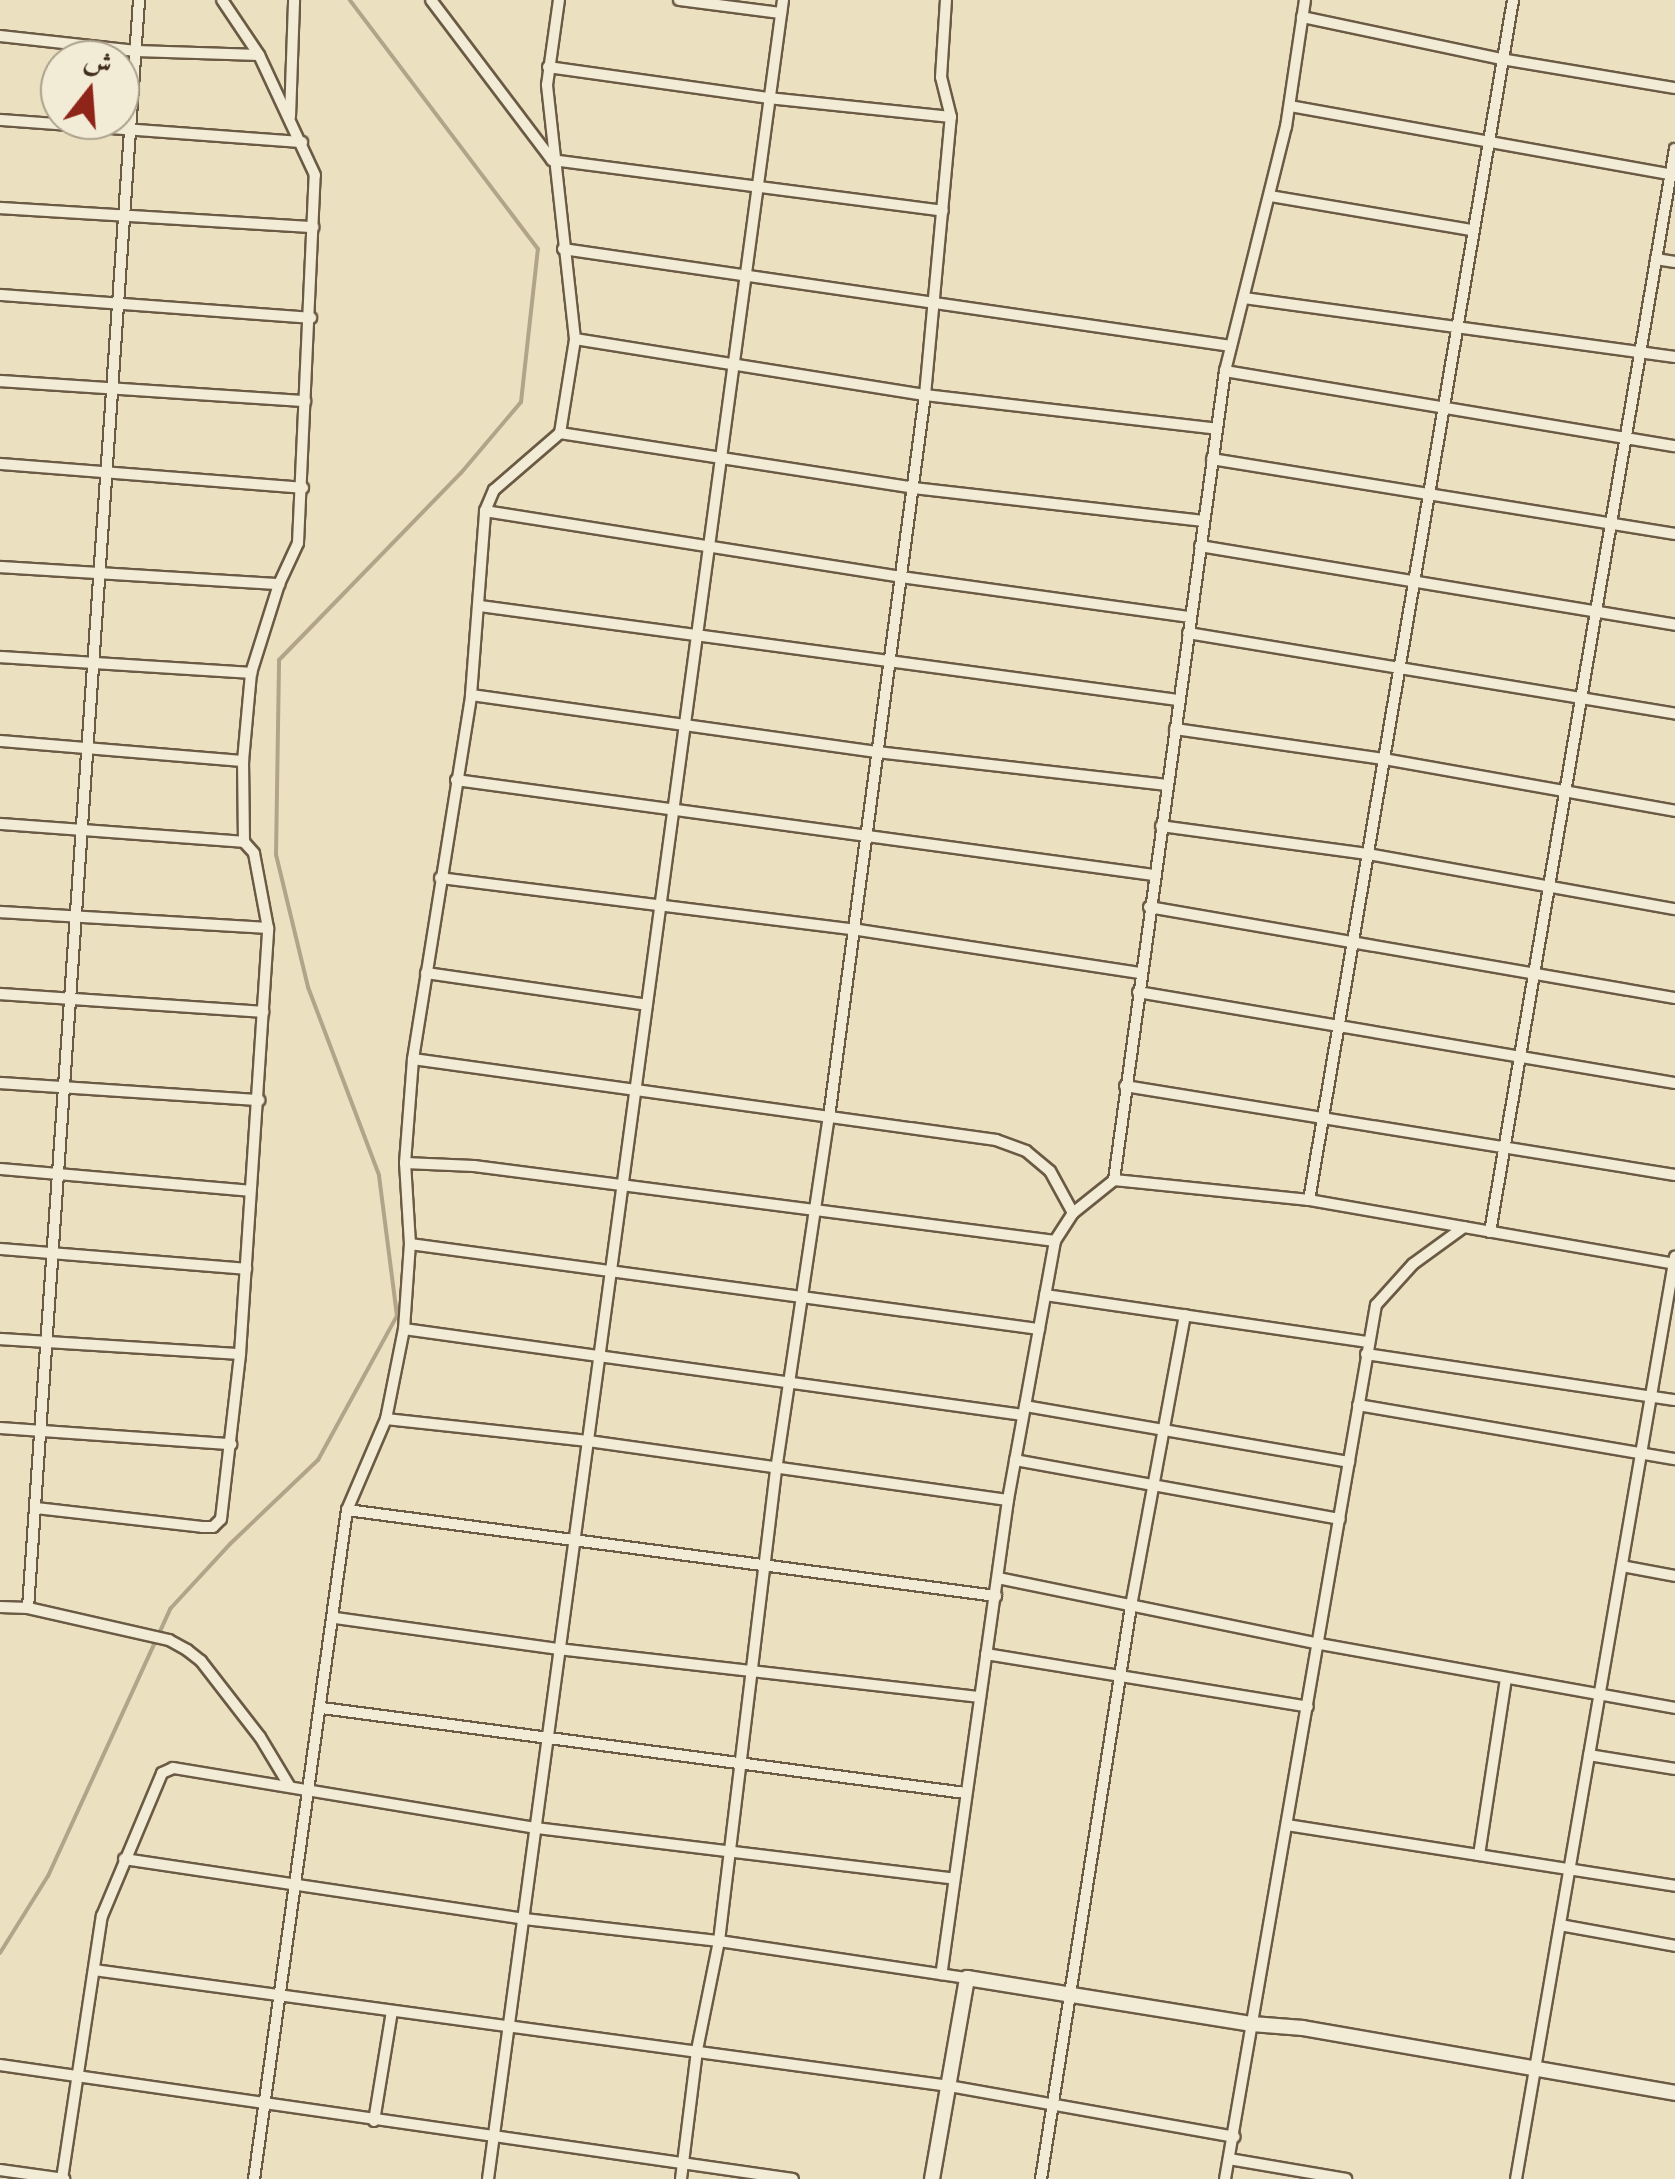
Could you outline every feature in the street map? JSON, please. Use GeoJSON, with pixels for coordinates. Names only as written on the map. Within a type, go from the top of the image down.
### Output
{"type":"FeatureCollection","features":[{"type":"Feature","properties":{"kind":"street"},"geometry":{"type":"LineString","coordinates":[[137,40],[140,0]]}},
{"type":"Feature","properties":{"kind":"street"},"geometry":{"type":"LineString","coordinates":[[36,1508],[213,1527],[221,1519],[240,1354],[268,928],[254,853],[244,842],[243,761],[251,674],[279,584],[298,543],[315,175],[259,55],[222,0]]}},
{"type":"Feature","properties":{"kind":"street"},"geometry":{"type":"LineString","coordinates":[[290,118],[294,0]]}},
{"type":"Feature","properties":{"kind":"street"},"geometry":{"type":"LineString","coordinates":[[431,0],[552,160],[942,211]]}},
{"type":"Feature","properties":{"kind":"street"},"geometry":{"type":"LineString","coordinates":[[254,2179],[348,1510],[386,1419],[404,1329],[410,1244],[405,1163],[413,1059],[472,695],[485,511],[494,490],[560,432],[574,339],[552,160],[548,66],[559,0]]}},
{"type":"Feature","properties":{"kind":"street"},"geometry":{"type":"LineString","coordinates":[[679,0],[782,14]]}},
{"type":"Feature","properties":{"kind":"street"},"geometry":{"type":"LineString","coordinates":[[488,2179],[783,0]]}},
{"type":"Feature","properties":{"kind":"street"},"geometry":{"type":"LineString","coordinates":[[681,2179],[697,2050],[719,1941],[763,1566],[816,1210],[914,488],[951,117],[941,77],[946,0]]}},
{"type":"Feature","properties":{"kind":"street"},"geometry":{"type":"LineString","coordinates":[[940,1974],[1008,1500],[1055,1241],[1074,1213],[1114,1180],[1225,371],[1290,106],[1305,0]]}},
{"type":"Feature","properties":{"kind":"street"},"geometry":{"type":"LineString","coordinates":[[1309,1200],[1512,0]]}},
{"type":"Feature","properties":{"kind":"street"},"geometry":{"type":"LineString","coordinates":[[1302,17],[1501,58],[1675,88]]}},
{"type":"Feature","properties":{"kind":"street"},"geometry":{"type":"LineString","coordinates":[[0,36],[40,40]]}},
{"type":"Feature","properties":{"kind":"street"},"geometry":{"type":"LineString","coordinates":[[140,51],[259,55]]}},
{"type":"Feature","properties":{"kind":"street"},"geometry":{"type":"LineString","coordinates":[[548,66],[768,98],[951,117]]}},
{"type":"Feature","properties":{"kind":"street"},"geometry":{"type":"LineString","coordinates":[[1290,106],[1673,174]]}},
{"type":"Feature","properties":{"kind":"street"},"geometry":{"type":"LineString","coordinates":[[0,120],[40,123]]}},
{"type":"Feature","properties":{"kind":"street"},"geometry":{"type":"LineString","coordinates":[[140,131],[302,142]]}},
{"type":"Feature","properties":{"kind":"street"},"geometry":{"type":"LineString","coordinates":[[28,1608],[108,472],[127,140]]}},
{"type":"Feature","properties":{"kind":"street"},"geometry":{"type":"LineString","coordinates":[[1490,1232],[1675,149]]}},
{"type":"Feature","properties":{"kind":"street"},"geometry":{"type":"LineString","coordinates":[[1270,196],[1472,230]]}},
{"type":"Feature","properties":{"kind":"street"},"geometry":{"type":"LineString","coordinates":[[0,208],[314,227]]}},
{"type":"Feature","properties":{"kind":"street"},"geometry":{"type":"LineString","coordinates":[[563,249],[934,306],[1231,346]]}},
{"type":"Feature","properties":{"kind":"street"},"geometry":{"type":"LineString","coordinates":[[1656,259],[1675,262]]}},
{"type":"Feature","properties":{"kind":"street"},"geometry":{"type":"LineString","coordinates":[[0,294],[311,318]]}},
{"type":"Feature","properties":{"kind":"street"},"geometry":{"type":"LineString","coordinates":[[1244,298],[1675,356]]}},
{"type":"Feature","properties":{"kind":"street"},"geometry":{"type":"LineString","coordinates":[[574,339],[925,395],[1216,429]]}},
{"type":"Feature","properties":{"kind":"street"},"geometry":{"type":"LineString","coordinates":[[1225,371],[1675,446]]}},
{"type":"Feature","properties":{"kind":"street"},"geometry":{"type":"LineString","coordinates":[[0,381],[305,401]]}},
{"type":"Feature","properties":{"kind":"street"},"geometry":{"type":"LineString","coordinates":[[560,432],[914,488],[1203,521]]}},
{"type":"Feature","properties":{"kind":"street"},"geometry":{"type":"LineString","coordinates":[[1212,459],[1675,534]]}},
{"type":"Feature","properties":{"kind":"street"},"geometry":{"type":"LineString","coordinates":[[0,464],[302,488]]}},
{"type":"Feature","properties":{"kind":"street"},"geometry":{"type":"LineString","coordinates":[[485,511],[901,577],[1190,616]]}},
{"type":"Feature","properties":{"kind":"street"},"geometry":{"type":"LineString","coordinates":[[1200,546],[1675,625]]}},
{"type":"Feature","properties":{"kind":"street"},"geometry":{"type":"LineString","coordinates":[[0,567],[279,584]]}},
{"type":"Feature","properties":{"kind":"street"},"geometry":{"type":"LineString","coordinates":[[480,606],[1178,700]]}},
{"type":"Feature","properties":{"kind":"street"},"geometry":{"type":"LineString","coordinates":[[1188,633],[1675,714]]}},
{"type":"Feature","properties":{"kind":"street"},"geometry":{"type":"LineString","coordinates":[[0,656],[251,674]]}},
{"type":"Feature","properties":{"kind":"street"},"geometry":{"type":"LineString","coordinates":[[472,695],[877,752],[1166,786]]}},
{"type":"Feature","properties":{"kind":"street"},"geometry":{"type":"LineString","coordinates":[[1174,728],[1384,759],[1675,811]]}},
{"type":"Feature","properties":{"kind":"street"},"geometry":{"type":"LineString","coordinates":[[0,741],[243,761]]}},
{"type":"Feature","properties":{"kind":"street"},"geometry":{"type":"LineString","coordinates":[[456,780],[1154,874]]}},
{"type":"Feature","properties":{"kind":"street"},"geometry":{"type":"LineString","coordinates":[[0,824],[244,842]]}},
{"type":"Feature","properties":{"kind":"street"},"geometry":{"type":"LineString","coordinates":[[1161,826],[1368,854],[1675,909]]}},
{"type":"Feature","properties":{"kind":"street"},"geometry":{"type":"LineString","coordinates":[[440,878],[852,928],[1140,973]]}},
{"type":"Feature","properties":{"kind":"street"},"geometry":{"type":"LineString","coordinates":[[1150,908],[1675,998]]}},
{"type":"Feature","properties":{"kind":"street"},"geometry":{"type":"LineString","coordinates":[[0,912],[268,928]]}},
{"type":"Feature","properties":{"kind":"street"},"geometry":{"type":"LineString","coordinates":[[426,973],[647,1005]]}},
{"type":"Feature","properties":{"kind":"street"},"geometry":{"type":"LineString","coordinates":[[1138,992],[1675,1083]]}},
{"type":"Feature","properties":{"kind":"street"},"geometry":{"type":"LineString","coordinates":[[0,994],[263,1012]]}},
{"type":"Feature","properties":{"kind":"street"},"geometry":{"type":"LineString","coordinates":[[413,1059],[996,1140],[1026,1151],[1050,1171],[1074,1213]]}},
{"type":"Feature","properties":{"kind":"street"},"geometry":{"type":"LineString","coordinates":[[0,1083],[259,1100]]}},
{"type":"Feature","properties":{"kind":"street"},"geometry":{"type":"LineString","coordinates":[[1124,1086],[1675,1175]]}},
{"type":"Feature","properties":{"kind":"street"},"geometry":{"type":"LineString","coordinates":[[405,1163],[622,1185],[1055,1241]]}},
{"type":"Feature","properties":{"kind":"street"},"geometry":{"type":"LineString","coordinates":[[0,1169],[250,1191]]}},
{"type":"Feature","properties":{"kind":"street"},"geometry":{"type":"LineString","coordinates":[[1114,1180],[1309,1200],[1675,1262],[1516,2179]]}},
{"type":"Feature","properties":{"kind":"street"},"geometry":{"type":"LineString","coordinates":[[1225,2179],[1376,1304],[1388,1288],[1464,1227]]}},
{"type":"Feature","properties":{"kind":"street"},"geometry":{"type":"LineString","coordinates":[[410,1244],[1039,1330]]}},
{"type":"Feature","properties":{"kind":"street"},"geometry":{"type":"LineString","coordinates":[[0,1249],[246,1269]]}},
{"type":"Feature","properties":{"kind":"street"},"geometry":{"type":"LineString","coordinates":[[1045,1295],[1185,1315],[1675,1400]]}},
{"type":"Feature","properties":{"kind":"street"},"geometry":{"type":"LineString","coordinates":[[1041,2179],[1073,1996],[1130,1606],[1185,1315]]}},
{"type":"Feature","properties":{"kind":"street"},"geometry":{"type":"LineString","coordinates":[[404,1329],[789,1383],[1162,1429],[1349,1462]]}},
{"type":"Feature","properties":{"kind":"street"},"geometry":{"type":"LineString","coordinates":[[0,1339],[240,1354]]}},
{"type":"Feature","properties":{"kind":"street"},"geometry":{"type":"LineString","coordinates":[[1358,1405],[1675,1459]]}},
{"type":"Feature","properties":{"kind":"street"},"geometry":{"type":"LineString","coordinates":[[386,1419],[588,1442],[1008,1500]]}},
{"type":"Feature","properties":{"kind":"street"},"geometry":{"type":"LineString","coordinates":[[0,1428],[230,1444]]}},
{"type":"Feature","properties":{"kind":"street"},"geometry":{"type":"LineString","coordinates":[[1015,1460],[1340,1519]]}},
{"type":"Feature","properties":{"kind":"street"},"geometry":{"type":"LineString","coordinates":[[348,1510],[996,1596]]}},
{"type":"Feature","properties":{"kind":"street"},"geometry":{"type":"LineString","coordinates":[[1622,1566],[1675,1576]]}},
{"type":"Feature","properties":{"kind":"street"},"geometry":{"type":"LineString","coordinates":[[998,1578],[1320,1644],[1675,1708]]}},
{"type":"Feature","properties":{"kind":"street"},"geometry":{"type":"LineString","coordinates":[[0,1608],[28,1608],[169,1640],[187,1650],[202,1661],[260,1737],[290,1787]]}},
{"type":"Feature","properties":{"kind":"street"},"geometry":{"type":"LineString","coordinates":[[335,1618],[558,1649],[980,1698]]}},
{"type":"Feature","properties":{"kind":"street"},"geometry":{"type":"LineString","coordinates":[[986,1654],[1308,1707]]}},
{"type":"Feature","properties":{"kind":"street"},"geometry":{"type":"LineString","coordinates":[[1479,1855],[1506,1679]]}},
{"type":"Feature","properties":{"kind":"street"},"geometry":{"type":"LineString","coordinates":[[322,1708],[966,1794]]}},
{"type":"Feature","properties":{"kind":"street"},"geometry":{"type":"LineString","coordinates":[[1589,1755],[1675,1769]]}},
{"type":"Feature","properties":{"kind":"street"},"geometry":{"type":"LineString","coordinates":[[0,2170],[63,2179],[102,1916],[162,1773],[172,1768],[536,1828],[952,1878]]}},
{"type":"Feature","properties":{"kind":"street"},"geometry":{"type":"LineString","coordinates":[[1287,1825],[1675,1886]]}},
{"type":"Feature","properties":{"kind":"street"},"geometry":{"type":"LineString","coordinates":[[124,1858],[525,1920],[719,1941],[1252,2024],[1304,2028],[1675,2093]]}},
{"type":"Feature","properties":{"kind":"street"},"geometry":{"type":"LineString","coordinates":[[1560,1924],[1675,1946]]}},
{"type":"Feature","properties":{"kind":"street"},"geometry":{"type":"LineString","coordinates":[[94,1970],[949,2086],[1234,2137]]}},
{"type":"Feature","properties":{"kind":"street"},"geometry":{"type":"LineString","coordinates":[[932,2179],[966,1978]]}},
{"type":"Feature","properties":{"kind":"street"},"geometry":{"type":"LineString","coordinates":[[374,2122],[392,2011]]}},
{"type":"Feature","properties":{"kind":"street"},"geometry":{"type":"LineString","coordinates":[[0,2065],[374,2122],[792,2179]]}},
{"type":"Feature","properties":{"kind":"street"},"geometry":{"type":"LineString","coordinates":[[1229,2159],[1346,2179]]}},
{"type":"Feature","properties":{"kind":"waterway"},"geometry":{"type":"LineString","coordinates":[[0,1953],[48,1876],[170,1609],[230,1544],[318,1460],[397,1316],[379,1175],[308,987],[276,855],[279,660],[461,473],[521,402],[538,249],[350,0]]}}]}
